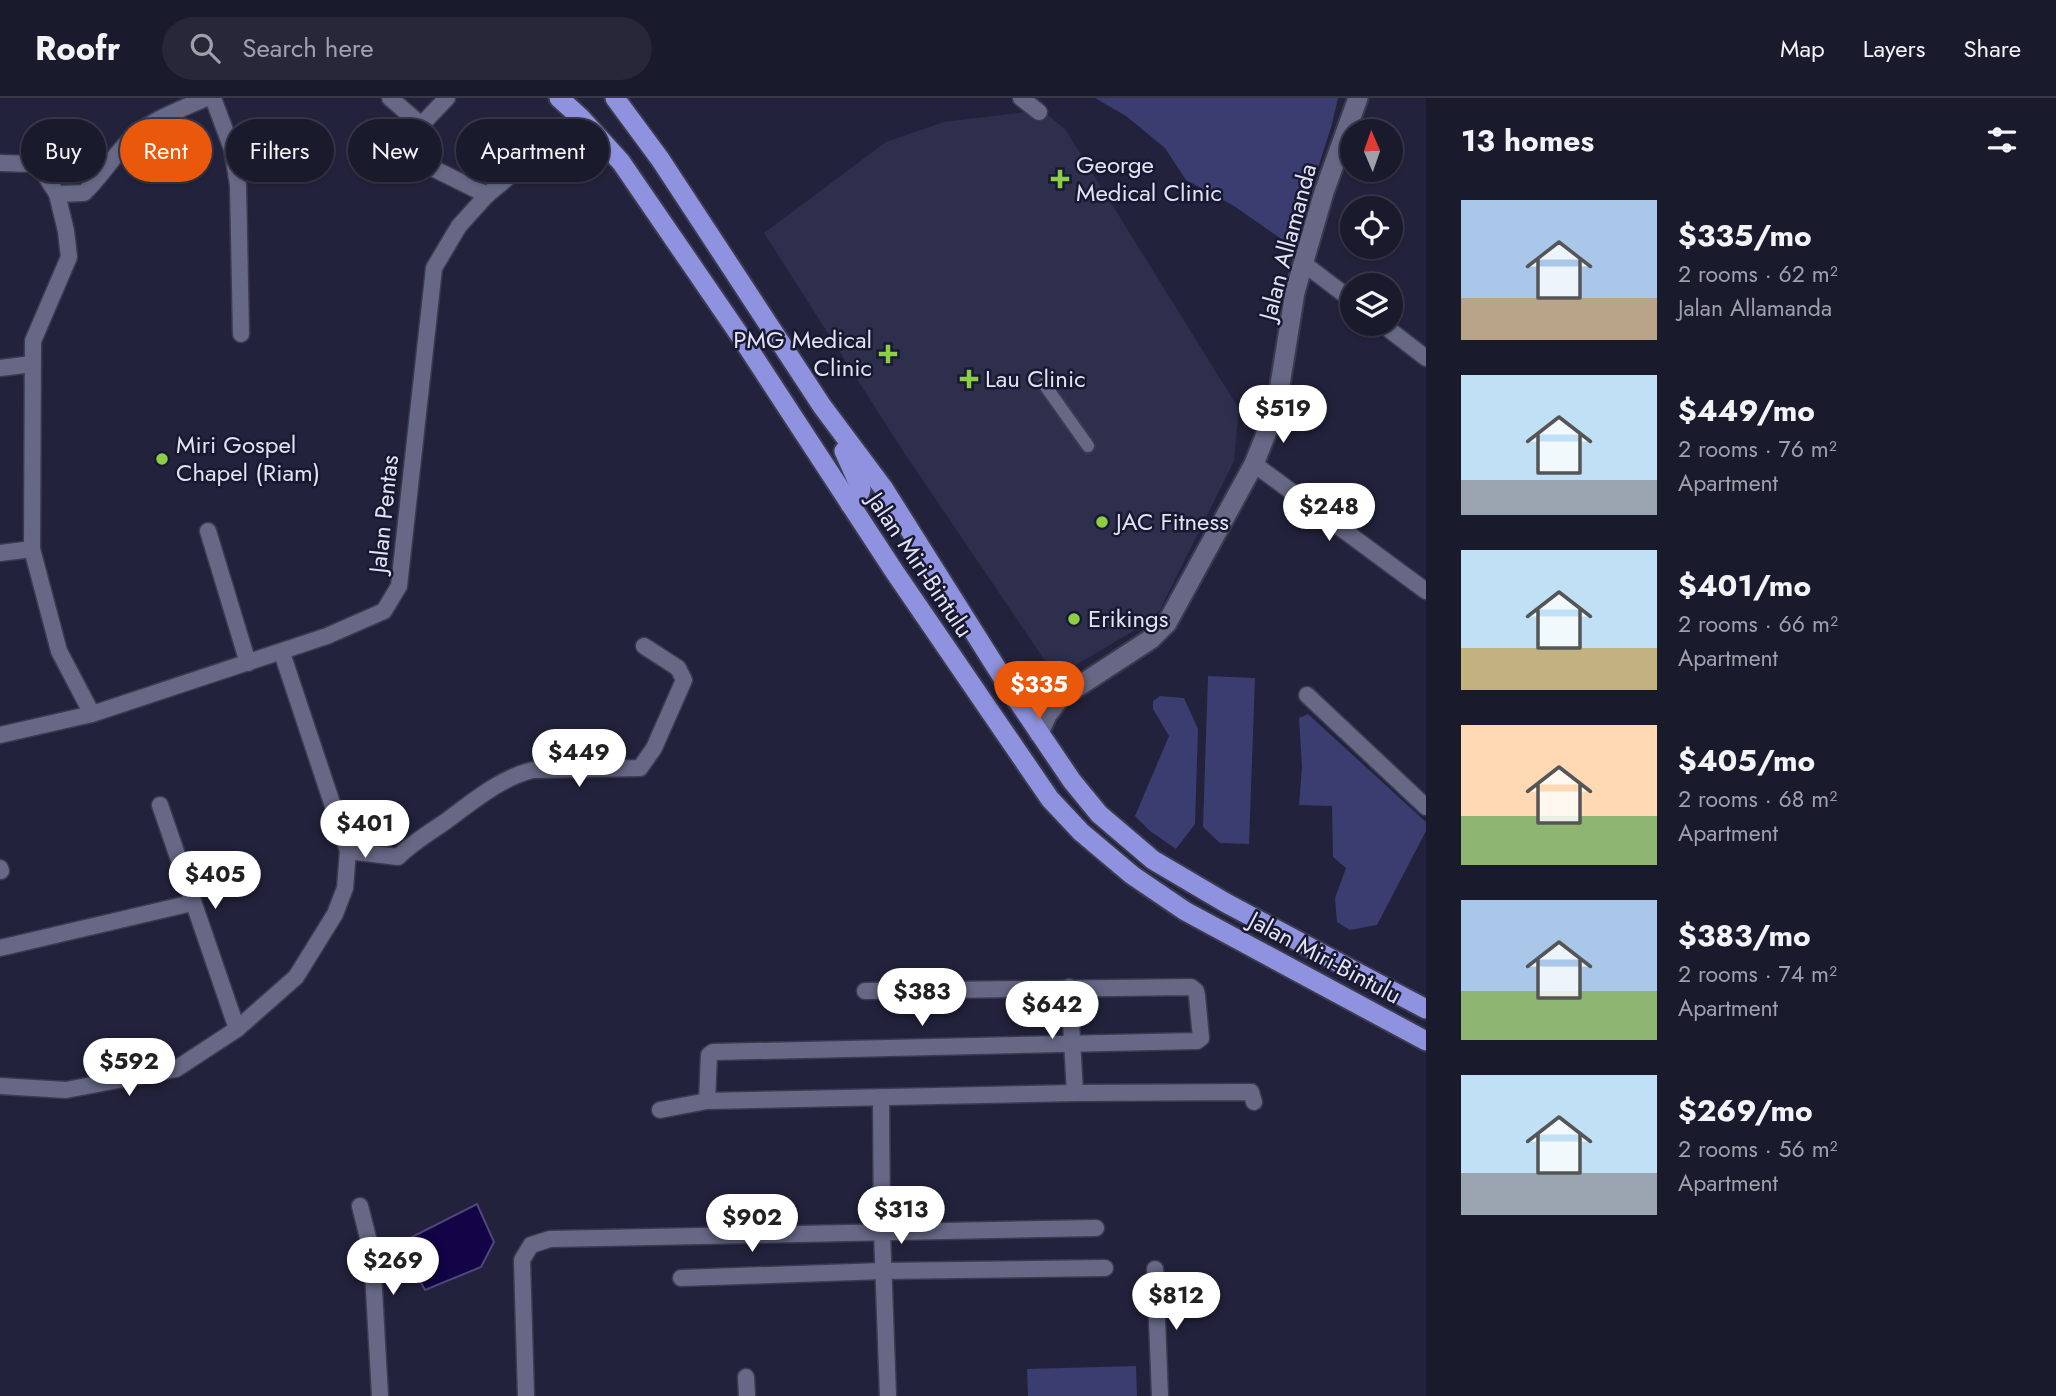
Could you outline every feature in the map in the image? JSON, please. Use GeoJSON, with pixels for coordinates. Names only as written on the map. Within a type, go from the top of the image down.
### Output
{"type":"FeatureCollection","features":[{"type":"Feature","properties":{"kind":"highway","name":"Jalan Miri-Bintulu"},"geometry":{"type":"LineString","coordinates":[[559,98],[621,162],[743,340],[979,699],[1050,799],[1082,832],[1132,875],[1185,911],[1426,1041]]}},
{"type":"Feature","properties":{"kind":"highway","name":"Jalan Miri-Bintulu"},"geometry":{"type":"LineString","coordinates":[[615,98],[660,159],[822,406],[884,489],[1017,701],[1072,781],[1099,814],[1153,860],[1226,903],[1426,1009]]}},
{"type":"Feature","properties":{"kind":"highway"},"geometry":{"type":"LineString","coordinates":[[822,406],[859,481],[859,495],[850,504]]}},
{"type":"Feature","properties":{"kind":"street"},"geometry":{"type":"LineString","coordinates":[[57,194],[84,193],[101,177],[129,140],[163,117],[206,98]]}},
{"type":"Feature","properties":{"kind":"street"},"geometry":{"type":"LineString","coordinates":[[213,98],[232,149],[238,185],[241,334]]}},
{"type":"Feature","properties":{"kind":"street"},"geometry":{"type":"LineString","coordinates":[[390,98],[419,123],[424,122],[447,98]]}},
{"type":"Feature","properties":{"kind":"street"},"geometry":{"type":"LineString","coordinates":[[1021,98],[1039,112]]}},
{"type":"Feature","properties":{"kind":"street","name":"Jalan Allamanda"},"geometry":{"type":"LineString","coordinates":[[1039,733],[1059,699],[1151,639],[1167,623],[1254,464],[1270,424],[1279,391],[1295,292],[1303,263],[1324,192],[1357,98]]}},
{"type":"Feature","properties":{"kind":"street","name":"Jalan Pentas"},"geometry":{"type":"LineString","coordinates":[[0,735],[92,714],[282,653],[384,611],[399,586],[434,268],[459,226],[487,195],[580,117]]}},
{"type":"Feature","properties":{"kind":"street"},"geometry":{"type":"LineString","coordinates":[[0,163],[32,164],[45,175],[57,194],[66,231],[69,257],[33,341],[32,549],[59,651],[92,714]]}},
{"type":"Feature","properties":{"kind":"street"},"geometry":{"type":"LineString","coordinates":[[442,173],[487,195]]}},
{"type":"Feature","properties":{"kind":"street"},"geometry":{"type":"LineString","coordinates":[[1303,263],[1340,291]]}},
{"type":"Feature","properties":{"kind":"street"},"geometry":{"type":"LineString","coordinates":[[1398,336],[1426,358]]}},
{"type":"Feature","properties":{"kind":"street"},"geometry":{"type":"LineString","coordinates":[[0,368],[32,364]]}},
{"type":"Feature","properties":{"kind":"street"},"geometry":{"type":"LineString","coordinates":[[1044,384],[1087,446]]}},
{"type":"Feature","properties":{"kind":"street"},"geometry":{"type":"LineString","coordinates":[[1254,464],[1426,591]]}},
{"type":"Feature","properties":{"kind":"street"},"geometry":{"type":"LineString","coordinates":[[208,531],[248,663]]}},
{"type":"Feature","properties":{"kind":"street"},"geometry":{"type":"LineString","coordinates":[[0,553],[32,549]]}},
{"type":"Feature","properties":{"kind":"street"},"geometry":{"type":"LineString","coordinates":[[348,851],[398,857],[479,797],[518,773],[533,770],[640,768],[654,748],[684,680],[678,668],[644,646]]}},
{"type":"Feature","properties":{"kind":"street"},"geometry":{"type":"LineString","coordinates":[[0,1086],[66,1090],[176,1069],[237,1029],[296,976],[335,914],[345,888],[348,851],[282,653]]}},
{"type":"Feature","properties":{"kind":"street"},"geometry":{"type":"LineString","coordinates":[[1307,695],[1426,807]]}},
{"type":"Feature","properties":{"kind":"street"},"geometry":{"type":"LineString","coordinates":[[1017,701],[1059,699]]}},
{"type":"Feature","properties":{"kind":"street"},"geometry":{"type":"LineString","coordinates":[[160,805],[237,1029]]}},
{"type":"Feature","properties":{"kind":"street"},"geometry":{"type":"LineString","coordinates":[[0,948],[192,903]]}},
{"type":"Feature","properties":{"kind":"street"},"geometry":{"type":"LineString","coordinates":[[1069,987],[1074,1093]]}},
{"type":"Feature","properties":{"kind":"street"},"geometry":{"type":"LineString","coordinates":[[707,1101],[709,1055],[713,1052],[1197,1041],[1201,1038],[1197,996],[1191,987],[865,991]]}},
{"type":"Feature","properties":{"kind":"street"},"geometry":{"type":"LineString","coordinates":[[660,1110],[707,1101],[1074,1093],[1251,1092],[1254,1102]]}},
{"type":"Feature","properties":{"kind":"street"},"geometry":{"type":"LineString","coordinates":[[881,1097],[882,1233],[888,1396]]}},
{"type":"Feature","properties":{"kind":"street"},"geometry":{"type":"LineString","coordinates":[[360,1206],[372,1254],[380,1396]]}},
{"type":"Feature","properties":{"kind":"street"},"geometry":{"type":"LineString","coordinates":[[526,1396],[522,1260],[531,1245],[550,1239],[1097,1228]]}},
{"type":"Feature","properties":{"kind":"street"},"geometry":{"type":"LineString","coordinates":[[681,1278],[883,1271],[1105,1268]]}},
{"type":"Feature","properties":{"kind":"street"},"geometry":{"type":"LineString","coordinates":[[1155,1269],[1160,1396]]}},
{"type":"Feature","properties":{"kind":"street"},"geometry":{"type":"LineString","coordinates":[[746,1377],[747,1396]]}},
{"type":"Feature","properties":{"kind":"shaded area"},"geometry":{"type":"Polygon","coordinates":[[[1095,98],[1338,98],[1293,247],[1234,206],[1186,180],[1165,148],[1126,116],[1095,98]]]}},
{"type":"Feature","properties":{"kind":"shaded area"},"geometry":{"type":"Polygon","coordinates":[[[1042,110],[1065,129],[1239,409],[1234,461],[1160,610],[1140,627],[1056,677],[901,448],[764,233],[886,142],[944,122],[1042,110]]]}},
{"type":"Feature","properties":{"kind":"shaded area"},"geometry":{"type":"Polygon","coordinates":[[[1208,676],[1255,678],[1249,844],[1220,843],[1203,827],[1208,676]]]}},
{"type":"Feature","properties":{"kind":"shaded area"},"geometry":{"type":"Polygon","coordinates":[[[1160,696],[1184,698],[1198,729],[1195,824],[1176,849],[1150,831],[1135,816],[1169,736],[1153,709],[1153,701],[1160,696]]]}},
{"type":"Feature","properties":{"kind":"shaded area"},"geometry":{"type":"Polygon","coordinates":[[[1308,714],[1426,822],[1426,831],[1377,925],[1350,930],[1337,922],[1335,898],[1346,868],[1333,857],[1332,806],[1299,805],[1302,767],[1299,718],[1308,714]]]}},
{"type":"Feature","properties":{"kind":"shaded area"},"geometry":{"type":"Polygon","coordinates":[[[477,1204],[494,1242],[481,1267],[425,1290],[400,1243],[477,1204]]]}},
{"type":"Feature","properties":{"kind":"shaded area"},"geometry":{"type":"Polygon","coordinates":[[[1136,1366],[1137,1396],[1028,1396],[1027,1369],[1136,1366]]]}},
{"type":"Feature","properties":{"kind":"place","name":"George Medical Clinic"},"geometry":{"type":"Point","coordinates":[1060,179]}},
{"type":"Feature","properties":{"kind":"place","name":"PMG Medical Clinic"},"geometry":{"type":"Point","coordinates":[888,354]}},
{"type":"Feature","properties":{"kind":"place","name":"Lau Clinic"},"geometry":{"type":"Point","coordinates":[969,379]}},
{"type":"Feature","properties":{"kind":"place","name":"Miri Gospel Chapel (Riam)"},"geometry":{"type":"Point","coordinates":[162,459]}},
{"type":"Feature","properties":{"kind":"place","name":"JAC Fitness"},"geometry":{"type":"Point","coordinates":[1102,522]}},
{"type":"Feature","properties":{"kind":"place","name":"Erikings"},"geometry":{"type":"Point","coordinates":[1074,619]}}]}
